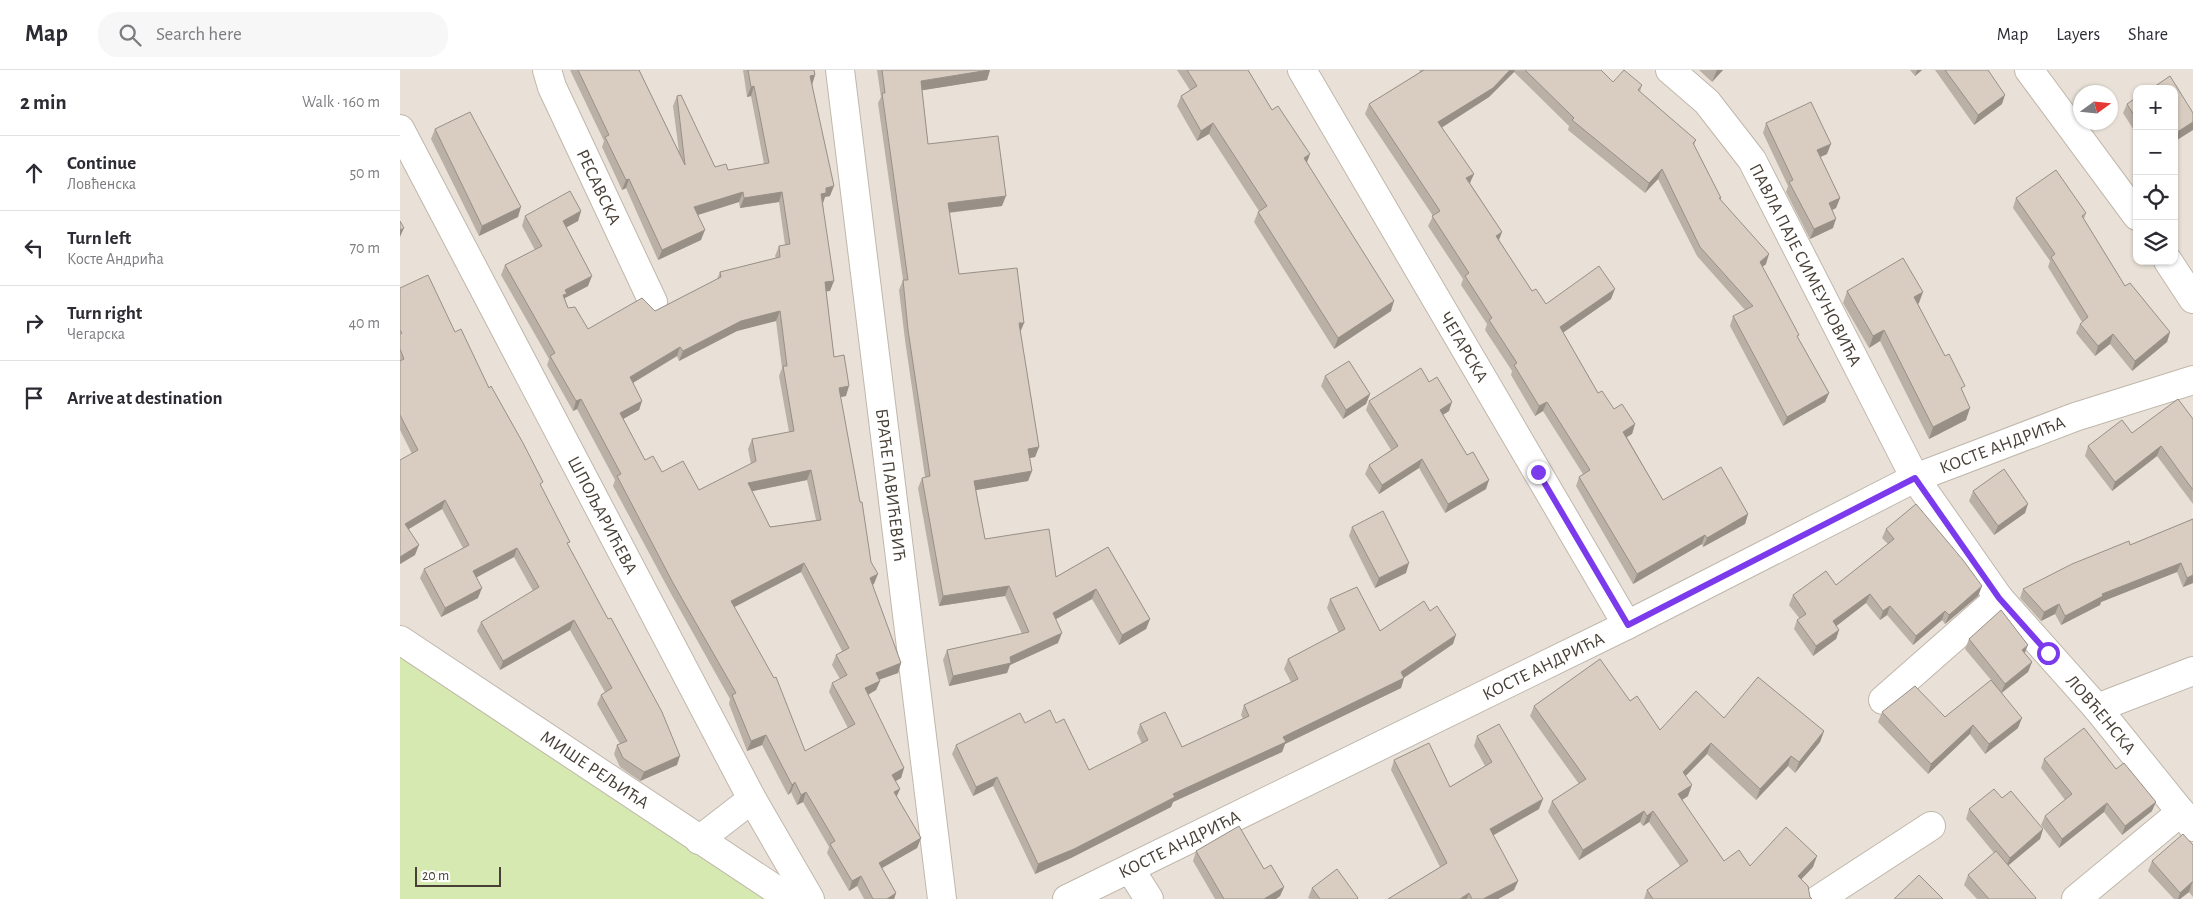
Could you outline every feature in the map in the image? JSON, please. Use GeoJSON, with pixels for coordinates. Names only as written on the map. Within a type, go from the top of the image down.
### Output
{"type":"FeatureCollection","features":[{"type":"Feature","properties":{"kind":"street","name":"РЕСАВСКА"},"geometry":{"type":"LineString","coordinates":[[548,70],[552,87],[653,302]]}},
{"type":"Feature","properties":{"kind":"street","name":"БРАЋЕ ПАВИЋЕВИЋ"},"geometry":{"type":"LineString","coordinates":[[840,70],[942,899]]}},
{"type":"Feature","properties":{"kind":"street","name":"ЧЕГАРСКА"},"geometry":{"type":"LineString","coordinates":[[1302,70],[1628,625]]}},
{"type":"Feature","properties":{"kind":"street","name":"ПАВЛА ПАЈЕ СИМЕУНОВИЋА"},"geometry":{"type":"LineString","coordinates":[[1670,70],[1707,102],[1752,160],[1915,478]]}},
{"type":"Feature","properties":{"kind":"street"},"geometry":{"type":"LineString","coordinates":[[2029,70],[2133,211]]}},
{"type":"Feature","properties":{"kind":"street","name":"ШПОЉАРИЋЕВА"},"geometry":{"type":"LineString","coordinates":[[400,129],[752,800],[810,899]]}},
{"type":"Feature","properties":{"kind":"street"},"geometry":{"type":"LineString","coordinates":[[2171,265],[2193,299]]}},
{"type":"Feature","properties":{"kind":"street","name":"КОСТЕ АНДРИЋА"},"geometry":{"type":"LineString","coordinates":[[1066,899],[1628,625],[1915,478],[2075,417],[2193,380]]}},
{"type":"Feature","properties":{"kind":"street","name":"ЛОВЋЕНСКА"},"geometry":{"type":"LineString","coordinates":[[1915,478],[1999,598],[2098,708],[2187,819],[2076,899]]}},
{"type":"Feature","properties":{"kind":"street"},"geometry":{"type":"LineString","coordinates":[[1883,700],[1999,598]]}},
{"type":"Feature","properties":{"kind":"street","name":"МИШЕ РЕЉИЋА"},"geometry":{"type":"LineString","coordinates":[[400,640],[790,899]]}},
{"type":"Feature","properties":{"kind":"street"},"geometry":{"type":"LineString","coordinates":[[2098,708],[2193,671]]}},
{"type":"Feature","properties":{"kind":"street"},"geometry":{"type":"LineString","coordinates":[[699,840],[752,800]]}},
{"type":"Feature","properties":{"kind":"street"},"geometry":{"type":"LineString","coordinates":[[1819,899],[1931,826]]}},
{"type":"Feature","properties":{"kind":"street"},"geometry":{"type":"LineString","coordinates":[[1130,869],[1149,899]]}},
{"type":"Feature","properties":{"kind":"shaded area"},"geometry":{"type":"Polygon","coordinates":[[[400,70],[2193,70],[2193,899],[400,899],[400,70]]]}},
{"type":"Feature","properties":{"kind":"green space"},"geometry":{"type":"Polygon","coordinates":[[[400,637],[774,899],[400,899],[400,637]]]}},
{"type":"Feature","properties":{"kind":"building"},"geometry":{"type":"Polygon","coordinates":[[[578,70],[639,70],[685,165],[677,96],[681,95],[715,167],[726,164],[728,170],[769,163],[754,86],[751,87],[748,70],[814,70],[815,75],[810,76],[834,186],[826,188],[826,193],[821,194],[834,281],[825,282],[834,357],[844,355],[849,386],[839,388],[860,502],[862,502],[871,562],[878,574],[870,578],[901,663],[876,673],[880,681],[865,688],[904,768],[892,775],[900,789],[894,792],[921,838],[879,863],[896,893],[887,899],[873,899],[861,876],[852,881],[830,844],[835,841],[806,792],[801,795],[795,782],[792,785],[766,735],[751,741],[732,695],[736,693],[673,583],[617,476],[621,474],[581,399],[576,401],[550,356],[555,353],[505,265],[542,246],[525,216],[570,191],[581,211],[563,221],[592,276],[565,290],[567,294],[563,295],[568,308],[575,307],[588,329],[642,298],[655,311],[721,277],[720,272],[780,257],[779,246],[790,244],[782,192],[744,198],[743,192],[694,207],[705,230],[662,250],[629,179],[626,180],[605,137],[609,135],[578,70]],[[780,311],[741,321],[683,351],[680,347],[630,377],[642,401],[620,413],[645,460],[653,456],[662,472],[683,461],[699,490],[756,461],[752,439],[794,431],[783,366],[787,366],[780,311]],[[811,470],[748,483],[770,527],[821,520],[811,470]],[[804,563],[731,601],[774,678],[776,677],[805,751],[855,724],[832,683],[847,675],[836,655],[849,648],[804,563]]]}},
{"type":"Feature","properties":{"kind":"building"},"geometry":{"type":"Polygon","coordinates":[[[882,70],[989,70],[921,81],[928,144],[998,136],[1006,196],[948,203],[959,274],[1017,268],[1024,323],[1019,323],[1039,447],[1028,449],[1032,471],[974,481],[985,539],[1049,529],[1056,577],[1108,547],[1150,619],[1122,635],[1096,589],[1053,613],[1062,633],[1010,657],[1011,663],[953,676],[947,650],[1029,632],[1009,586],[943,596],[922,478],[930,476],[908,330],[903,280],[908,280],[882,93],[885,93],[882,70]]]}},
{"type":"Feature","properties":{"kind":"building"},"geometry":{"type":"Polygon","coordinates":[[[1187,70],[1248,70],[1272,110],[1278,106],[1310,154],[1304,158],[1394,301],[1338,338],[1258,212],[1267,206],[1213,123],[1201,131],[1181,96],[1197,86],[1187,70]]]}},
{"type":"Feature","properties":{"kind":"building"},"geometry":{"type":"Polygon","coordinates":[[[1424,70],[1510,70],[1493,88],[1438,122],[1474,174],[1466,178],[1502,232],[1496,236],[1532,291],[1536,289],[1546,304],[1599,266],[1615,289],[1560,327],[1598,393],[1602,391],[1614,409],[1622,404],[1635,424],[1623,432],[1663,500],[1721,467],[1748,514],[1707,538],[1705,535],[1637,574],[1579,477],[1590,470],[1547,402],[1539,406],[1514,365],[1517,363],[1489,320],[1492,318],[1465,276],[1469,273],[1432,216],[1440,211],[1369,104],[1424,70]]]}},
{"type":"Feature","properties":{"kind":"building"},"geometry":{"type":"Polygon","coordinates":[[[1525,70],[1601,70],[1613,82],[1624,70],[1642,85],[1638,90],[1696,140],[1693,143],[1721,198],[1719,198],[1769,254],[1760,262],[1799,335],[1797,336],[1829,393],[1787,417],[1733,316],[1753,306],[1700,247],[1662,169],[1649,183],[1572,120],[1574,118],[1525,70]]]}},
{"type":"Feature","properties":{"kind":"building"},"geometry":{"type":"Polygon","coordinates":[[[1945,70],[1988,70],[2005,95],[1978,115],[1945,70]]]}},
{"type":"Feature","properties":{"kind":"building"},"geometry":{"type":"Polygon","coordinates":[[[2170,76],[2176,85],[2157,85],[2170,76]]]}},
{"type":"Feature","properties":{"kind":"building"},"geometry":{"type":"Polygon","coordinates":[[[2178,89],[2193,113],[2193,122],[2178,131],[2178,89]]]}},
{"type":"Feature","properties":{"kind":"building"},"geometry":{"type":"Polygon","coordinates":[[[2133,100],[2133,114],[2127,104],[2133,100]]]}},
{"type":"Feature","properties":{"kind":"building"},"geometry":{"type":"Polygon","coordinates":[[[1811,102],[1831,144],[1817,150],[1840,198],[1829,203],[1836,219],[1814,229],[1789,182],[1793,180],[1766,123],[1811,102]]]}},
{"type":"Feature","properties":{"kind":"building"},"geometry":{"type":"Polygon","coordinates":[[[470,112],[521,207],[482,226],[435,129],[470,112]]]}},
{"type":"Feature","properties":{"kind":"building"},"geometry":{"type":"Polygon","coordinates":[[[2056,170],[2086,213],[2082,216],[2125,286],[2130,283],[2170,332],[2135,361],[2113,334],[2098,346],[2080,324],[2088,317],[2051,257],[2055,254],[2016,198],[2056,170]]]}},
{"type":"Feature","properties":{"kind":"building"},"geometry":{"type":"Polygon","coordinates":[[[400,221],[404,228],[400,230],[400,221]]]}},
{"type":"Feature","properties":{"kind":"building"},"geometry":{"type":"Polygon","coordinates":[[[1903,258],[1923,292],[1914,297],[1945,356],[1949,354],[1965,386],[1961,388],[1970,408],[1933,427],[1884,330],[1873,336],[1847,291],[1903,258]]]}},
{"type":"Feature","properties":{"kind":"building"},"geometry":{"type":"Polygon","coordinates":[[[428,275],[455,332],[461,329],[489,388],[491,386],[523,443],[543,482],[540,484],[570,542],[567,543],[608,619],[611,618],[662,712],[680,756],[644,772],[623,758],[617,745],[627,741],[601,695],[612,688],[574,620],[503,661],[481,622],[539,587],[517,548],[473,571],[482,588],[445,608],[424,569],[469,545],[445,500],[405,524],[419,545],[400,557],[400,460],[418,450],[400,415],[400,361],[404,359],[400,349],[400,334],[402,333],[400,330],[400,288],[428,275]]]}},
{"type":"Feature","properties":{"kind":"building"},"geometry":{"type":"Polygon","coordinates":[[[1349,361],[1370,394],[1346,410],[1325,376],[1349,361]]]}},
{"type":"Feature","properties":{"kind":"building"},"geometry":{"type":"Polygon","coordinates":[[[1421,368],[1429,382],[1437,377],[1452,402],[1440,410],[1467,455],[1473,452],[1489,480],[1448,504],[1422,459],[1382,485],[1369,465],[1398,446],[1369,401],[1421,368]]]}},
{"type":"Feature","properties":{"kind":"building"},"geometry":{"type":"Polygon","coordinates":[[[2178,399],[2193,419],[2193,490],[2161,446],[2115,482],[2088,446],[2122,420],[2132,433],[2178,399]]]}},
{"type":"Feature","properties":{"kind":"building"},"geometry":{"type":"Polygon","coordinates":[[[2004,469],[2028,504],[1998,526],[1973,491],[2004,469]]]}},
{"type":"Feature","properties":{"kind":"building"},"geometry":{"type":"Polygon","coordinates":[[[1916,504],[1963,560],[1982,586],[1949,615],[1945,611],[1916,636],[1890,606],[1883,611],[1870,594],[1833,621],[1839,630],[1816,646],[1797,620],[1806,614],[1793,595],[1826,571],[1836,585],[1894,539],[1886,529],[1916,504]]]}},
{"type":"Feature","properties":{"kind":"building"},"geometry":{"type":"Polygon","coordinates":[[[1383,511],[1409,563],[1379,578],[1352,527],[1383,511]]]}},
{"type":"Feature","properties":{"kind":"building"},"geometry":{"type":"Polygon","coordinates":[[[2193,519],[2193,575],[2187,578],[2181,563],[2102,594],[2103,596],[2065,616],[2059,604],[2044,612],[2023,589],[2072,564],[2129,541],[2130,545],[2193,519]]]}},
{"type":"Feature","properties":{"kind":"building"},"geometry":{"type":"Polygon","coordinates":[[[1357,587],[1380,631],[1424,601],[1430,611],[1437,606],[1456,635],[1401,672],[1404,678],[1283,737],[1286,742],[1173,794],[1175,797],[1074,849],[1038,864],[997,777],[976,787],[956,745],[1020,713],[1025,723],[1050,710],[1056,723],[1064,719],[1089,770],[1148,740],[1140,724],[1165,712],[1182,747],[1249,716],[1244,705],[1298,679],[1288,659],[1345,629],[1330,599],[1357,587]]]}},
{"type":"Feature","properties":{"kind":"building"},"geometry":{"type":"Polygon","coordinates":[[[2001,610],[2028,645],[2022,650],[2032,662],[2005,684],[1969,639],[2001,610]]]}},
{"type":"Feature","properties":{"kind":"building"},"geometry":{"type":"Polygon","coordinates":[[[1600,659],[1630,701],[1637,696],[1660,730],[1696,691],[1724,718],[1758,677],[1824,731],[1799,762],[1791,756],[1760,789],[1711,743],[1683,772],[1692,785],[1678,794],[1724,861],[1739,850],[1750,866],[1786,827],[1817,856],[1798,876],[1808,886],[1812,899],[1653,899],[1647,890],[1688,861],[1653,811],[1647,816],[1644,811],[1583,850],[1552,801],[1586,779],[1534,706],[1600,659]]]}},
{"type":"Feature","properties":{"kind":"building"},"geometry":{"type":"Polygon","coordinates":[[[1991,680],[2022,718],[1989,744],[1973,725],[1931,764],[1882,712],[1915,686],[1945,717],[1991,680]]]}},
{"type":"Feature","properties":{"kind":"building"},"geometry":{"type":"Polygon","coordinates":[[[1499,724],[1543,799],[1490,829],[1518,881],[1483,899],[1472,899],[1469,893],[1460,899],[1388,899],[1447,863],[1394,760],[1429,743],[1450,787],[1492,762],[1477,736],[1499,724]]]}},
{"type":"Feature","properties":{"kind":"building"},"geometry":{"type":"Polygon","coordinates":[[[2084,728],[2116,769],[2124,763],[2156,802],[2125,826],[2107,803],[2062,839],[2045,816],[2072,794],[2044,759],[2084,728]]]}},
{"type":"Feature","properties":{"kind":"building"},"geometry":{"type":"Polygon","coordinates":[[[1994,789],[2002,798],[2011,791],[2043,829],[2010,858],[1969,809],[1994,789]]]}},
{"type":"Feature","properties":{"kind":"building"},"geometry":{"type":"Polygon","coordinates":[[[1239,826],[1264,869],[1271,865],[1284,887],[1264,899],[1224,899],[1196,851],[1239,826]]]}},
{"type":"Feature","properties":{"kind":"building"},"geometry":{"type":"Polygon","coordinates":[[[2183,834],[2193,845],[2193,883],[2180,893],[2152,861],[2183,834]]]}},
{"type":"Feature","properties":{"kind":"building"},"geometry":{"type":"Polygon","coordinates":[[[1996,851],[2035,899],[1989,899],[1968,875],[1996,851]]]}},
{"type":"Feature","properties":{"kind":"building"},"geometry":{"type":"Polygon","coordinates":[[[1337,869],[1357,899],[1320,899],[1312,888],[1337,869]]]}},
{"type":"Feature","properties":{"kind":"building"},"geometry":{"type":"Polygon","coordinates":[[[1919,875],[1943,899],[1894,899],[1919,875]]]}},
{"type":"Feature","properties":{"kind":"route"},"geometry":{"type":"LineString","coordinates":[[1538,472],[1628,625],[1915,478],[1999,598],[2048,653]]}}]}
